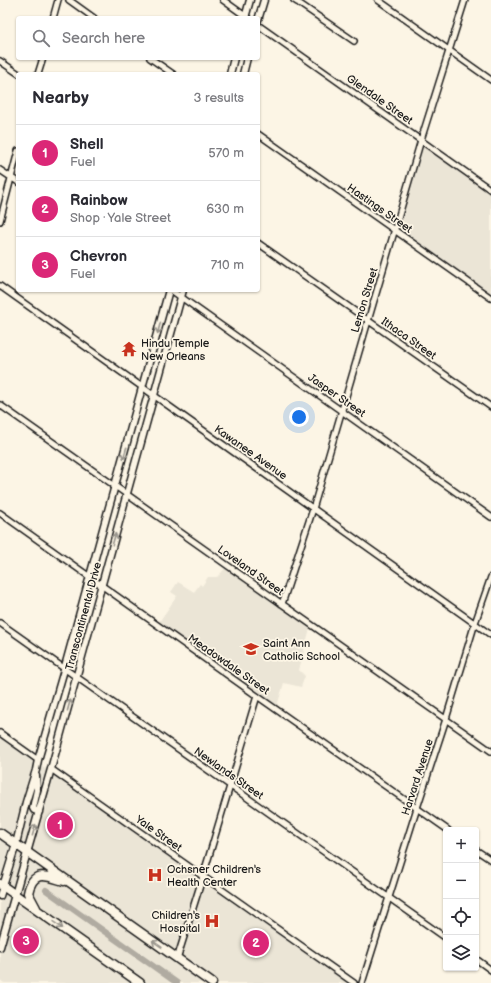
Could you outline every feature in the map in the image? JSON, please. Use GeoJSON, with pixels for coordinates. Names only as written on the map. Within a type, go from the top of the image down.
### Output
{"type":"FeatureCollection","features":[{"type":"Feature","properties":{"kind":"main road"},"geometry":{"type":"LineString","coordinates":[[0,834],[212,983]]}},
{"type":"Feature","properties":{"kind":"main road"},"geometry":{"type":"LineString","coordinates":[[38,911],[28,893],[30,885],[34,879],[39,876],[47,876],[71,883]]}},
{"type":"Feature","properties":{"kind":"main road"},"geometry":{"type":"LineString","coordinates":[[1,885],[140,983]]}},
{"type":"Feature","properties":{"kind":"street"},"geometry":{"type":"LineString","coordinates":[[54,16],[58,0]]}},
{"type":"Feature","properties":{"kind":"street"},"geometry":{"type":"LineString","coordinates":[[69,0],[91,16]]}},
{"type":"Feature","properties":{"kind":"street"},"geometry":{"type":"LineString","coordinates":[[223,0],[245,16]]}},
{"type":"Feature","properties":{"kind":"street"},"geometry":{"type":"LineString","coordinates":[[246,16],[250,0]]}},
{"type":"Feature","properties":{"kind":"street"},"geometry":{"type":"LineString","coordinates":[[259,16],[264,0]]}},
{"type":"Feature","properties":{"kind":"street"},"geometry":{"type":"LineString","coordinates":[[378,0],[491,80]]}},
{"type":"Feature","properties":{"kind":"street","name":"Lemon Street"},"geometry":{"type":"LineString","coordinates":[[282,604],[313,509],[421,140],[465,0]]}},
{"type":"Feature","properties":{"kind":"street"},"geometry":{"type":"LineString","coordinates":[[297,2],[354,41]]}},
{"type":"Feature","properties":{"kind":"street","name":"Glendale Street"},"geometry":{"type":"LineString","coordinates":[[260,26],[491,190]]}},
{"type":"Feature","properties":{"kind":"street"},"geometry":{"type":"LineString","coordinates":[[39,72],[42,60]]}},
{"type":"Feature","properties":{"kind":"street"},"geometry":{"type":"LineString","coordinates":[[153,60],[170,72]]}},
{"type":"Feature","properties":{"kind":"street"},"geometry":{"type":"LineString","coordinates":[[230,72],[234,60]]}},
{"type":"Feature","properties":{"kind":"street"},"geometry":{"type":"LineString","coordinates":[[244,72],[246,60]]}},
{"type":"Feature","properties":{"kind":"street"},"geometry":{"type":"LineString","coordinates":[[0,61],[16,72]]}},
{"type":"Feature","properties":{"kind":"street","name":"Hastings Street"},"geometry":{"type":"LineString","coordinates":[[260,135],[491,298]]}},
{"type":"Feature","properties":{"kind":"street"},"geometry":{"type":"LineString","coordinates":[[0,221],[16,159]]}},
{"type":"Feature","properties":{"kind":"street"},"geometry":{"type":"LineString","coordinates":[[0,170],[16,181]]}},
{"type":"Feature","properties":{"kind":"street","name":"Ithaca Street"},"geometry":{"type":"LineString","coordinates":[[260,244],[491,407]]}},
{"type":"Feature","properties":{"kind":"street","name":"Kawanee Avenue"},"geometry":{"type":"LineString","coordinates":[[0,286],[491,635]]}},
{"type":"Feature","properties":{"kind":"street","name":"Transcontinental Drive"},"geometry":{"type":"LineString","coordinates":[[0,896],[1,885],[16,844],[26,802],[169,292]]}},
{"type":"Feature","properties":{"kind":"street","name":"Jasper Street"},"geometry":{"type":"LineString","coordinates":[[173,292],[491,517]]}},
{"type":"Feature","properties":{"kind":"street","name":"Transcontinental Drive"},"geometry":{"type":"LineString","coordinates":[[0,948],[182,292]]}},
{"type":"Feature","properties":{"kind":"street","name":"Loveland Street"},"geometry":{"type":"LineString","coordinates":[[0,405],[491,751]]}},
{"type":"Feature","properties":{"kind":"street","name":"Meadowdale Street"},"geometry":{"type":"LineString","coordinates":[[0,513],[444,827]]}},
{"type":"Feature","properties":{"kind":"street","name":"Harvard Avenue"},"geometry":{"type":"LineString","coordinates":[[362,983],[475,623],[491,577]]}},
{"type":"Feature","properties":{"kind":"street","name":"Newlands Street"},"geometry":{"type":"LineString","coordinates":[[0,623],[64,670],[443,936]]}},
{"type":"Feature","properties":{"kind":"street"},"geometry":{"type":"LineString","coordinates":[[177,959],[257,696]]}},
{"type":"Feature","properties":{"kind":"street"},"geometry":{"type":"LineString","coordinates":[[0,734],[38,760]]}},
{"type":"Feature","properties":{"kind":"street","name":"Yale Street"},"geometry":{"type":"LineString","coordinates":[[51,769],[354,983]]}},
{"type":"Feature","properties":{"kind":"street"},"geometry":{"type":"LineString","coordinates":[[36,770],[37,790],[33,808],[39,812]]}},
{"type":"Feature","properties":{"kind":"street"},"geometry":{"type":"LineString","coordinates":[[479,852],[491,860]]}},
{"type":"Feature","properties":{"kind":"street"},"geometry":{"type":"LineString","coordinates":[[479,961],[491,970]]}},
{"type":"Feature","properties":{"kind":"shaded area"},"geometry":{"type":"Polygon","coordinates":[[[423,145],[491,193],[491,295],[398,228],[423,145]]]}},
{"type":"Feature","properties":{"kind":"shaded area","name":"Saint Ann Catholic School"},"geometry":{"type":"Polygon","coordinates":[[[225,568],[310,628],[299,670],[305,676],[301,687],[284,683],[277,706],[159,622],[177,596],[171,592],[178,582],[194,592],[200,584],[202,586],[208,577],[217,577],[225,568]]]}},
{"type":"Feature","properties":{"kind":"shaded area"},"geometry":{"type":"Polygon","coordinates":[[[0,737],[347,983],[4,983],[0,980],[0,737]]]}},
{"type":"Feature","properties":{"kind":"waterway"},"geometry":{"type":"LineString","coordinates":[[46,890],[177,983]]}},
{"type":"Feature","properties":{"kind":"place","name":"Hindu Temple New Orleans"},"geometry":{"type":"Point","coordinates":[129,349]}},
{"type":"Feature","properties":{"kind":"place","name":"Saint Ann Catholic School"},"geometry":{"type":"Point","coordinates":[251,649]}},
{"type":"Feature","properties":{"kind":"place","name":"Shell"},"geometry":{"type":"Point","coordinates":[60,825]}},
{"type":"Feature","properties":{"kind":"place","name":"Ochsner Children's Health Center"},"geometry":{"type":"Point","coordinates":[155,875]}},
{"type":"Feature","properties":{"kind":"place","name":"Children's Hospital"},"geometry":{"type":"Point","coordinates":[212,921]}},
{"type":"Feature","properties":{"kind":"place","name":"Chevron"},"geometry":{"type":"Point","coordinates":[26,941]}},
{"type":"Feature","properties":{"kind":"place","name":"Rainbow"},"geometry":{"type":"Point","coordinates":[256,943]}}]}
